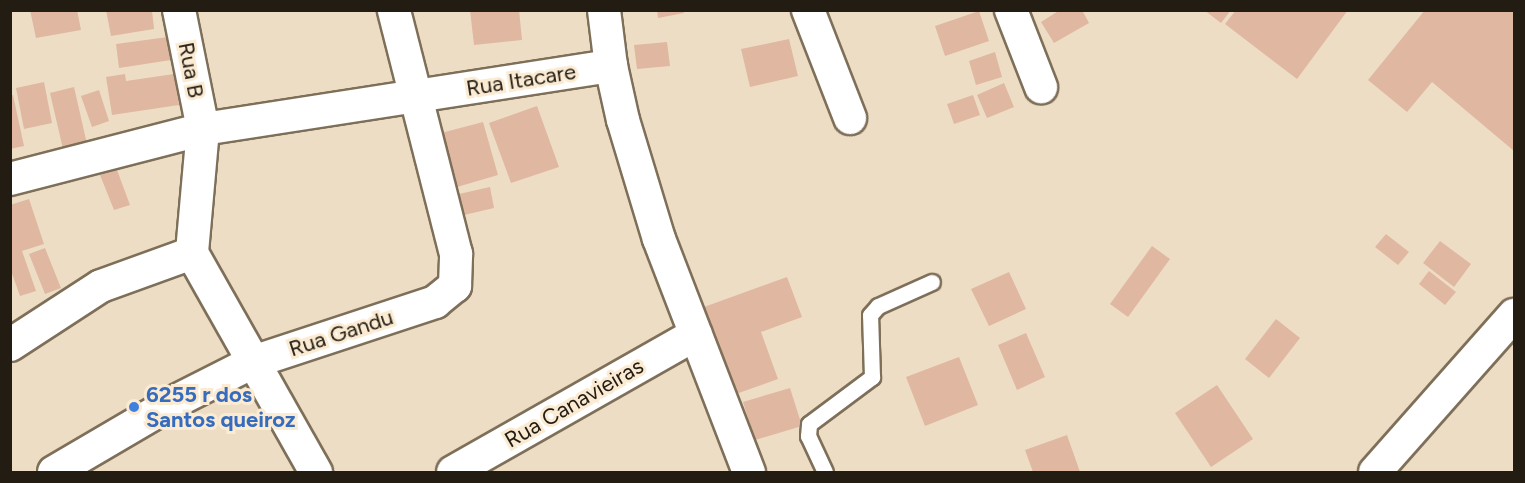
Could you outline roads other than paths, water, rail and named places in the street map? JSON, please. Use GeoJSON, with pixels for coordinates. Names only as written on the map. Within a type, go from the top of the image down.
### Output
{"type":"FeatureCollection","features":[{"type":"Feature","properties":{"kind":"street","name":"Rua B"},"geometry":{"type":"LineString","coordinates":[[180,10],[203,129],[192,253]]}},
{"type":"Feature","properties":{"kind":"street"},"geometry":{"type":"LineString","coordinates":[[394,10],[413,96]]}},
{"type":"Feature","properties":{"kind":"street"},"geometry":{"type":"LineString","coordinates":[[604,10],[610,66],[659,239],[749,472]]}},
{"type":"Feature","properties":{"kind":"street"},"geometry":{"type":"LineString","coordinates":[[808,10],[850,118]]}},
{"type":"Feature","properties":{"kind":"street"},"geometry":{"type":"LineString","coordinates":[[1011,10],[1041,87]]}},
{"type":"Feature","properties":{"kind":"street","name":"Rua Itacare"},"geometry":{"type":"LineString","coordinates":[[10,179],[203,129],[610,66]]}},
{"type":"Feature","properties":{"kind":"street","name":"Rua Gandu"},"geometry":{"type":"LineString","coordinates":[[54,472],[170,404],[253,362],[435,302],[455,286],[456,254],[413,96]]}},
{"type":"Feature","properties":{"kind":"street"},"geometry":{"type":"LineString","coordinates":[[10,345],[101,286],[192,253],[316,472]]}},
{"type":"Feature","properties":{"kind":"street"},"geometry":{"type":"LineString","coordinates":[[1375,472],[1515,315]]}},
{"type":"Feature","properties":{"kind":"street","name":"Rua Canavieiras"},"geometry":{"type":"LineString","coordinates":[[453,472],[696,334]]}},
{"type":"Feature","properties":{"kind":"lane"},"geometry":{"type":"LineString","coordinates":[[825,472],[808,436],[809,424],[872,377],[870,315],[878,306],[932,282]]}},
{"type":"Feature","properties":{"kind":"place","name":"6255 r dos Santos queiroz"},"geometry":{"type":"Point","coordinates":[134,407]}}]}
